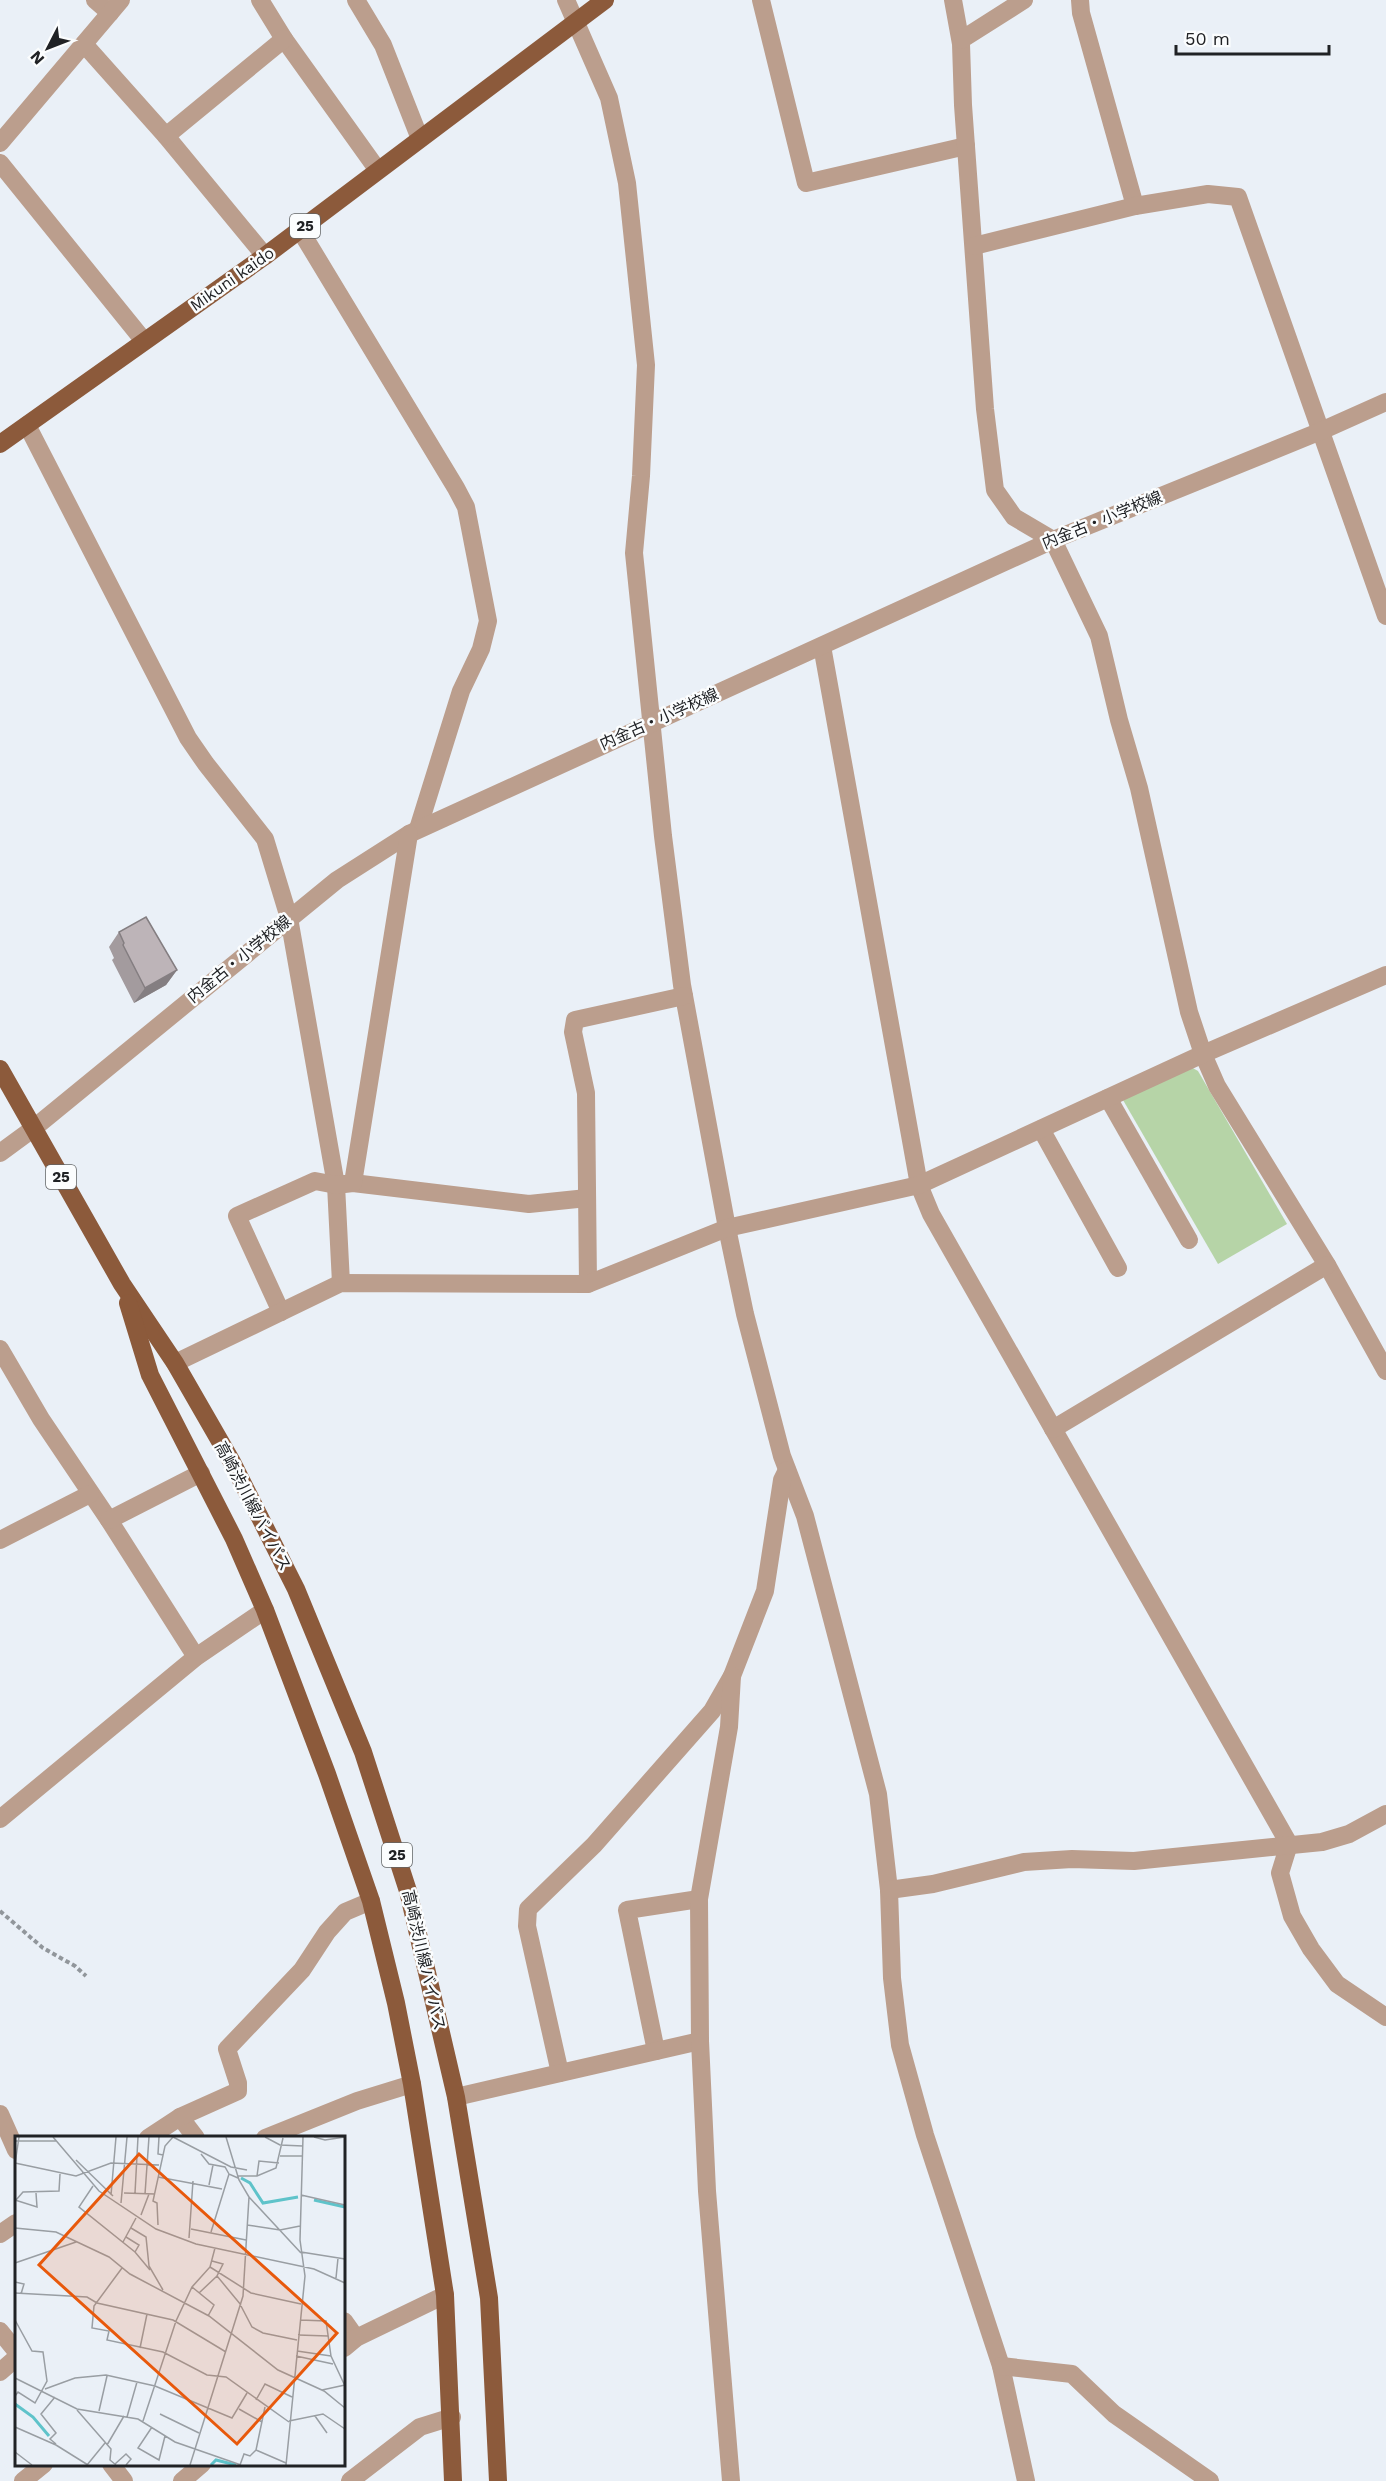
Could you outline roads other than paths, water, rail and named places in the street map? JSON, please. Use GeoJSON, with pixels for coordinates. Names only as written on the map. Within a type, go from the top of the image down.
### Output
{"type":"FeatureCollection","features":[{"type":"Feature","properties":{"kind":"main road","name":"Mikuni kaido"},"geometry":{"type":"LineString","coordinates":[[0,444],[265,256],[377,169],[605,0]]}},
{"type":"Feature","properties":{"kind":"main road","name":"高崎渋川線バイパス"},"geometry":{"type":"LineString","coordinates":[[0,1069],[122,1284],[176,1363],[232,1462],[296,1589],[363,1752],[408,1891],[456,2097],[489,2298],[498,2481]]}},
{"type":"Feature","properties":{"kind":"main road","name":"高崎渋川線バイパス"},"geometry":{"type":"LineString","coordinates":[[122,1284],[150,1375],[234,1539],[265,1610],[316,1744],[370,1901],[396,2002],[412,2084],[445,2295],[453,2481]]}},
{"type":"Feature","properties":{"kind":"street"},"geometry":{"type":"LineString","coordinates":[[0,142],[116,7],[95,0]]}},
{"type":"Feature","properties":{"kind":"street"},"geometry":{"type":"LineString","coordinates":[[260,0],[284,39],[377,169]]}},
{"type":"Feature","properties":{"kind":"street"},"geometry":{"type":"LineString","coordinates":[[356,0],[383,45],[420,139]]}},
{"type":"Feature","properties":{"kind":"street"},"geometry":{"type":"LineString","coordinates":[[566,0],[609,98],[627,183],[646,365],[641,476],[634,553],[663,836],[684,996],[726,1228],[745,1314],[782,1456],[805,1516],[878,1794],[889,1890],[892,1978],[900,2045],[925,2135],[1001,2366],[1026,2481]]}},
{"type":"Feature","properties":{"kind":"street"},"geometry":{"type":"LineString","coordinates":[[761,0],[806,183],[966,146]]}},
{"type":"Feature","properties":{"kind":"street"},"geometry":{"type":"LineString","coordinates":[[953,0],[961,40],[966,146],[985,409],[995,490],[1014,518],[1053,540],[1099,636],[1119,720],[1139,788],[1184,992],[1203,1054],[1217,1086],[1327,1265],[1386,1371]]}},
{"type":"Feature","properties":{"kind":"street"},"geometry":{"type":"LineString","coordinates":[[961,40],[1024,0]]}},
{"type":"Feature","properties":{"kind":"street"},"geometry":{"type":"LineString","coordinates":[[1080,0],[1081,13],[1135,206]]}},
{"type":"Feature","properties":{"kind":"street"},"geometry":{"type":"LineString","coordinates":[[166,136],[284,39]]}},
{"type":"Feature","properties":{"kind":"street"},"geometry":{"type":"LineString","coordinates":[[84,45],[166,136],[265,256]]}},
{"type":"Feature","properties":{"kind":"street"},"geometry":{"type":"LineString","coordinates":[[0,164],[144,341]]}},
{"type":"Feature","properties":{"kind":"street"},"geometry":{"type":"LineString","coordinates":[[974,246],[1135,206],[1208,194],[1238,197],[1386,616]]}},
{"type":"Feature","properties":{"kind":"street"},"geometry":{"type":"LineString","coordinates":[[300,230],[466,507],[488,621],[481,649],[461,691],[414,832],[357,1170],[344,1184]]}},
{"type":"Feature","properties":{"kind":"street","name":"内金古・小学校線"},"geometry":{"type":"LineString","coordinates":[[0,1153],[34,1128],[337,880],[414,832],[1053,540],[1321,431],[1386,402]]}},
{"type":"Feature","properties":{"kind":"street"},"geometry":{"type":"LineString","coordinates":[[27,425],[188,738],[265,839],[289,918],[344,1184],[342,1283]]}},
{"type":"Feature","properties":{"kind":"street"},"geometry":{"type":"LineString","coordinates":[[822,646],[919,1185],[931,1214],[1289,1844],[1280,1873],[1293,1916],[1311,1949],[1337,1984],[1386,2017]]}},
{"type":"Feature","properties":{"kind":"street"},"geometry":{"type":"LineString","coordinates":[[176,1363],[342,1283],[588,1284],[726,1228],[919,1185],[1203,1054],[1386,975]]}},
{"type":"Feature","properties":{"kind":"street"},"geometry":{"type":"LineString","coordinates":[[588,1284],[586,1093],[573,1032],[574,1020],[684,996]]}},
{"type":"Feature","properties":{"kind":"street"},"geometry":{"type":"LineString","coordinates":[[1108,1098],[1189,1240]]}},
{"type":"Feature","properties":{"kind":"street"},"geometry":{"type":"LineString","coordinates":[[1041,1129],[1118,1269]]}},
{"type":"Feature","properties":{"kind":"street"},"geometry":{"type":"LineString","coordinates":[[281,1312],[237,1216],[315,1181],[529,1204],[587,1198]]}},
{"type":"Feature","properties":{"kind":"street"},"geometry":{"type":"LineString","coordinates":[[1053,1429],[1327,1265]]}},
{"type":"Feature","properties":{"kind":"street"},"geometry":{"type":"LineString","coordinates":[[0,1349],[41,1419],[90,1494],[110,1520],[196,1657]]}},
{"type":"Feature","properties":{"kind":"street"},"geometry":{"type":"LineString","coordinates":[[560,2073],[527,1926],[528,1909],[594,1845],[712,1711],[732,1676],[765,1591],[782,1480],[787,1470]]}},
{"type":"Feature","properties":{"kind":"street"},"geometry":{"type":"LineString","coordinates":[[110,1520],[201,1473]]}},
{"type":"Feature","properties":{"kind":"street"},"geometry":{"type":"LineString","coordinates":[[0,1540],[90,1494]]}},
{"type":"Feature","properties":{"kind":"street"},"geometry":{"type":"LineString","coordinates":[[0,1819],[196,1657],[265,1610]]}},
{"type":"Feature","properties":{"kind":"street"},"geometry":{"type":"LineString","coordinates":[[731,2481],[714,2285],[700,2041],[699,1899],[729,1727],[732,1676]]}},
{"type":"Feature","properties":{"kind":"street"},"geometry":{"type":"LineString","coordinates":[[889,1890],[933,1884],[1024,1862],[1072,1859],[1134,1861],[1322,1842],[1386,1814]]}},
{"type":"Feature","properties":{"kind":"street"},"geometry":{"type":"LineString","coordinates":[[656,2051],[627,1910],[699,1899]]}},
{"type":"Feature","properties":{"kind":"street"},"geometry":{"type":"LineString","coordinates":[[151,2136],[180,2117],[238,2091],[238,2083],[227,2049],[302,1970],[327,1932],[345,1912],[370,1901]]}},
{"type":"Feature","properties":{"kind":"street"},"geometry":{"type":"LineString","coordinates":[[456,2097],[700,2041]]}},
{"type":"Feature","properties":{"kind":"street"},"geometry":{"type":"LineString","coordinates":[[270,2136],[357,2101],[412,2084]]}},
{"type":"Feature","properties":{"kind":"street"},"geometry":{"type":"LineString","coordinates":[[0,2114],[15,2148]]}},
{"type":"Feature","properties":{"kind":"street"},"geometry":{"type":"LineString","coordinates":[[180,2117],[194,2136]]}},
{"type":"Feature","properties":{"kind":"street"},"geometry":{"type":"LineString","coordinates":[[0,2234],[15,2224]]}},
{"type":"Feature","properties":{"kind":"street"},"geometry":{"type":"LineString","coordinates":[[345,2325],[350,2343],[445,2295]]}},
{"type":"Feature","properties":{"kind":"street"},"geometry":{"type":"LineString","coordinates":[[0,2331],[15,2350]]}},
{"type":"Feature","properties":{"kind":"street"},"geometry":{"type":"LineString","coordinates":[[0,2372],[15,2359]]}},
{"type":"Feature","properties":{"kind":"street"},"geometry":{"type":"LineString","coordinates":[[1001,2366],[1072,2374],[1114,2415],[1210,2481]]}},
{"type":"Feature","properties":{"kind":"street"},"geometry":{"type":"LineString","coordinates":[[350,2481],[420,2427],[452,2417]]}},
{"type":"Feature","properties":{"kind":"street"},"geometry":{"type":"LineString","coordinates":[[23,2481],[42,2466]]}},
{"type":"Feature","properties":{"kind":"street"},"geometry":{"type":"LineString","coordinates":[[113,2466],[124,2481]]}},
{"type":"Feature","properties":{"kind":"street"},"geometry":{"type":"LineString","coordinates":[[182,2481],[200,2466]]}}]}
